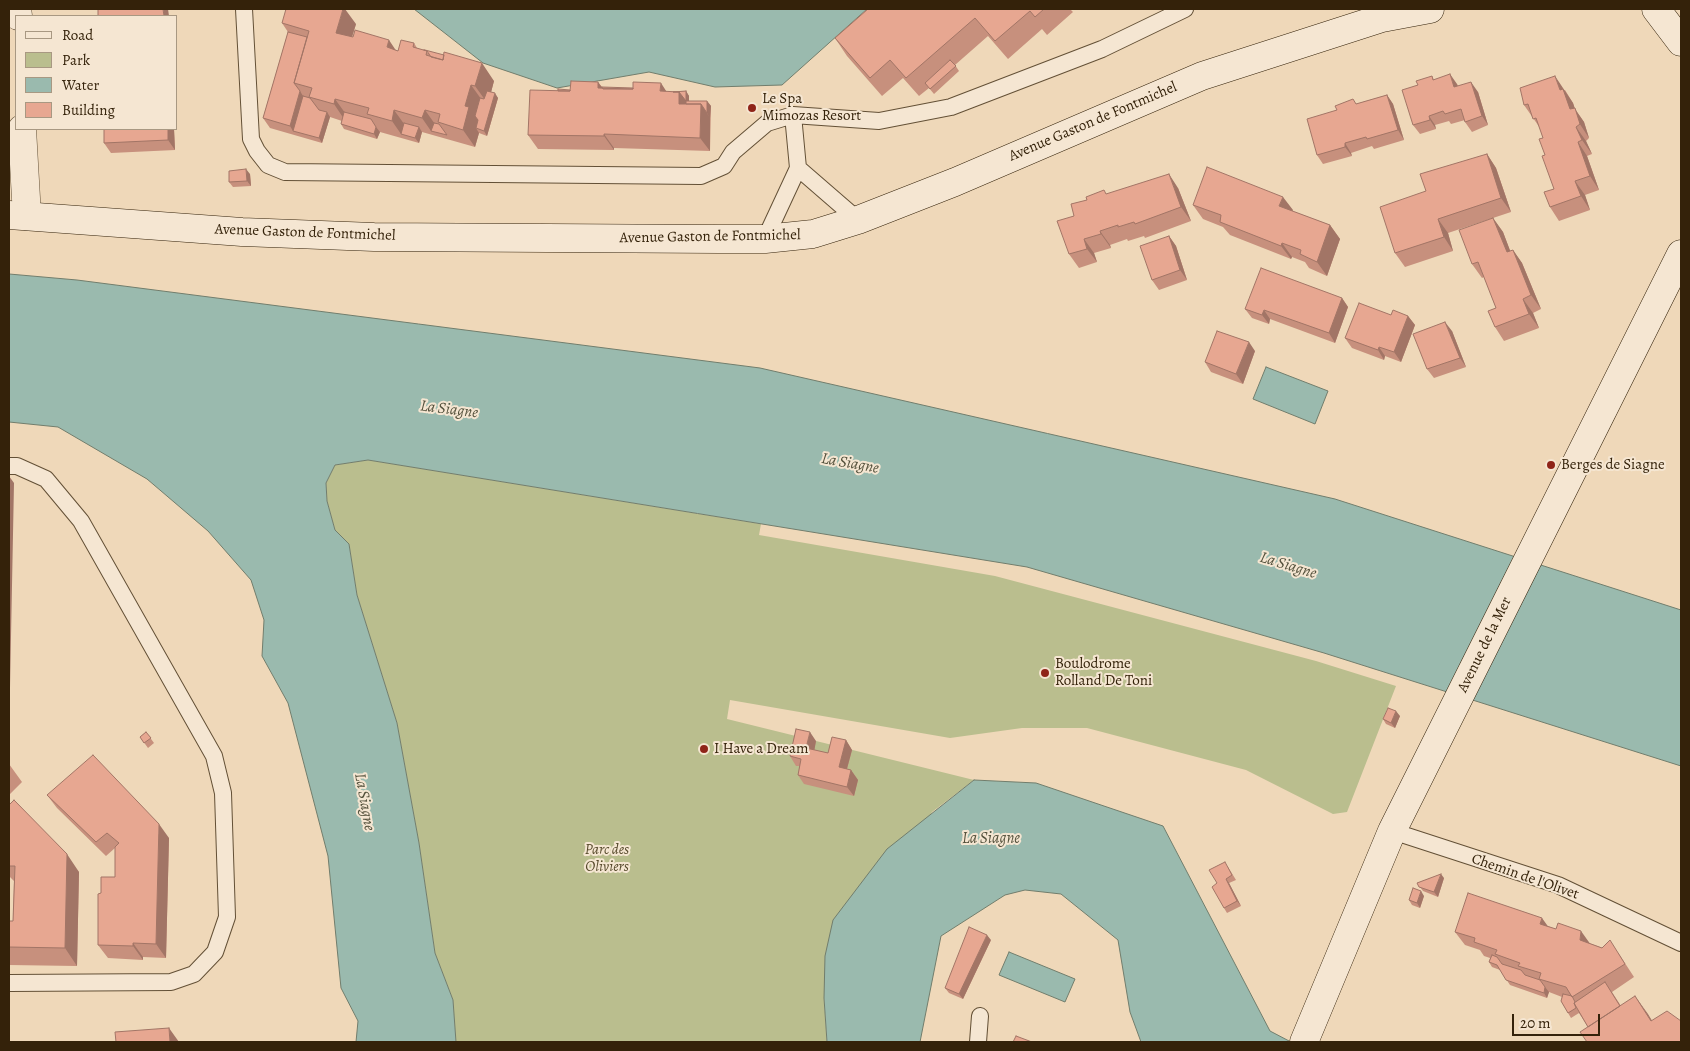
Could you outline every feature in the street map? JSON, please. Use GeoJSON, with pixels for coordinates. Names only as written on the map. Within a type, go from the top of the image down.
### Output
{"type":"FeatureCollection","features":[{"type":"Feature","properties":{"kind":"main road","name":"Avenue Gaston de Fontmichel"},"geometry":{"type":"LineString","coordinates":[[18,215],[242,232],[374,237],[765,239],[813,234],[858,220],[955,182],[1202,76],[1382,18],[1430,9]]}},
{"type":"Feature","properties":{"kind":"main road"},"geometry":{"type":"LineString","coordinates":[[1656,9],[1681,42]]}},
{"type":"Feature","properties":{"kind":"main road"},"geometry":{"type":"LineString","coordinates":[[18,215],[22,130]]}},
{"type":"Feature","properties":{"kind":"main road","name":"Avenue de la Mer"},"geometry":{"type":"LineString","coordinates":[[1308,1031],[1392,831],[1681,254]]}},
{"type":"Feature","properties":{"kind":"lane"},"geometry":{"type":"LineString","coordinates":[[244,9],[252,139],[257,151],[268,165],[285,172],[701,176],[724,166],[733,152],[767,123],[793,115],[879,121],[951,107],[1102,49],[1185,9]]}},
{"type":"Feature","properties":{"kind":"lane"},"geometry":{"type":"LineString","coordinates":[[765,239],[798,168],[793,115]]}},
{"type":"Feature","properties":{"kind":"lane"},"geometry":{"type":"LineString","coordinates":[[798,168],[858,220]]}},
{"type":"Feature","properties":{"kind":"lane"},"geometry":{"type":"LineString","coordinates":[[9,466],[17,466],[46,479],[80,521],[214,756],[223,794],[227,917],[215,952],[194,974],[179,980],[148,982],[9,982]]}},
{"type":"Feature","properties":{"kind":"lane","name":"Chemin de l'Olivet"},"geometry":{"type":"LineString","coordinates":[[1392,831],[1558,885],[1681,943]]}},
{"type":"Feature","properties":{"kind":"lane"},"geometry":{"type":"LineString","coordinates":[[978,1042],[980,1016]]}},
{"type":"Feature","properties":{"kind":"green space","name":"Parc des Oliviers"},"geometry":{"type":"Polygon","coordinates":[[[368,460],[761,524],[759,535],[995,576],[1316,661],[1396,686],[1347,812],[1333,814],[1246,770],[1087,728],[1022,728],[950,738],[730,700],[727,719],[974,780],[932,812],[824,998],[827,1042],[456,1042],[453,1000],[435,953],[419,843],[397,723],[357,595],[349,544],[335,530],[327,501],[326,483],[335,465],[368,460]]]}},
{"type":"Feature","properties":{"kind":"water"},"geometry":{"type":"Polygon","coordinates":[[[414,9],[867,9],[782,85],[715,87],[649,72],[557,88],[483,63],[414,9]]]}},
{"type":"Feature","properties":{"kind":"water"},"geometry":{"type":"Polygon","coordinates":[[[9,274],[77,280],[760,368],[1335,499],[1681,610],[1681,766],[1324,653],[1027,567],[368,460],[335,465],[326,483],[327,501],[335,530],[349,544],[357,595],[397,723],[419,843],[435,953],[453,1000],[456,1042],[356,1042],[358,1021],[341,988],[328,856],[288,703],[262,656],[264,620],[251,580],[208,531],[147,479],[58,427],[9,422],[9,274]]]}},
{"type":"Feature","properties":{"kind":"water"},"geometry":{"type":"Polygon","coordinates":[[[1266,367],[1328,391],[1315,424],[1253,399],[1266,367]]]}},
{"type":"Feature","properties":{"kind":"water","name":"La Siagne"},"geometry":{"type":"Polygon","coordinates":[[[974,780],[1036,783],[1163,826],[1270,1031],[1291,1042],[1141,1042],[1130,1012],[1118,940],[1061,894],[1025,890],[1005,895],[941,936],[920,1042],[827,1042],[824,998],[825,956],[833,920],[887,849],[974,780]]]}},
{"type":"Feature","properties":{"kind":"water"},"geometry":{"type":"Polygon","coordinates":[[[1009,952],[1075,979],[1065,1002],[999,975],[1009,952]]]}},
{"type":"Feature","properties":{"kind":"building"},"geometry":{"type":"Polygon","coordinates":[[[98,9],[163,9],[164,15],[98,15],[98,9]]]}},
{"type":"Feature","properties":{"kind":"building"},"geometry":{"type":"Polygon","coordinates":[[[286,9],[343,9],[336,33],[353,37],[355,30],[389,40],[387,47],[398,51],[401,40],[414,43],[413,47],[427,51],[426,55],[443,60],[444,52],[482,63],[475,86],[471,85],[465,106],[469,107],[463,130],[438,122],[440,114],[425,110],[422,118],[394,110],[392,121],[367,114],[369,108],[335,99],[334,104],[309,97],[312,88],[294,83],[309,31],[282,23],[286,9]]]}},
{"type":"Feature","properties":{"kind":"building"},"geometry":{"type":"Polygon","coordinates":[[[868,9],[1044,9],[1035,17],[1030,11],[995,41],[975,18],[906,78],[890,60],[870,78],[835,38],[868,9]]]}},
{"type":"Feature","properties":{"kind":"building"},"geometry":{"type":"Polygon","coordinates":[[[288,32],[307,37],[294,83],[300,91],[290,126],[263,118],[288,32]]]}},
{"type":"Feature","properties":{"kind":"building"},"geometry":{"type":"Polygon","coordinates":[[[424,50],[444,55],[443,60],[431,57],[424,50]]]}},
{"type":"Feature","properties":{"kind":"building"},"geometry":{"type":"Polygon","coordinates":[[[950,60],[956,66],[930,89],[925,83],[950,60]]]}},
{"type":"Feature","properties":{"kind":"building"},"geometry":{"type":"Polygon","coordinates":[[[1450,74],[1454,87],[1471,82],[1482,116],[1465,122],[1461,109],[1445,114],[1443,111],[1429,116],[1430,120],[1413,125],[1402,90],[1418,85],[1416,81],[1432,76],[1433,80],[1450,74]]]}},
{"type":"Feature","properties":{"kind":"building"},"geometry":{"type":"Polygon","coordinates":[[[1555,76],[1560,90],[1563,89],[1570,109],[1575,108],[1580,124],[1576,127],[1582,140],[1578,142],[1590,176],[1575,181],[1581,196],[1550,207],[1544,192],[1554,189],[1542,156],[1545,155],[1539,139],[1543,138],[1536,118],[1533,119],[1528,104],[1524,105],[1520,88],[1555,76]]]}},
{"type":"Feature","properties":{"kind":"building"},"geometry":{"type":"Polygon","coordinates":[[[571,81],[598,82],[598,88],[633,89],[633,82],[661,83],[660,91],[679,92],[679,104],[701,104],[700,138],[604,134],[604,136],[528,135],[530,90],[570,91],[571,81]]]}},
{"type":"Feature","properties":{"kind":"building"},"geometry":{"type":"Polygon","coordinates":[[[602,87],[633,88],[633,89],[603,89],[602,87]]]}},
{"type":"Feature","properties":{"kind":"building"},"geometry":{"type":"Polygon","coordinates":[[[558,89],[570,90],[570,91],[558,91],[558,89]]]}},
{"type":"Feature","properties":{"kind":"building"},"geometry":{"type":"Polygon","coordinates":[[[487,91],[495,93],[484,131],[476,128],[478,120],[475,116],[480,98],[484,99],[487,91]]]}},
{"type":"Feature","properties":{"kind":"building"},"geometry":{"type":"Polygon","coordinates":[[[686,91],[686,101],[679,92],[673,92],[686,91]]]}},
{"type":"Feature","properties":{"kind":"building"},"geometry":{"type":"Polygon","coordinates":[[[1387,95],[1398,130],[1345,143],[1345,147],[1317,155],[1307,119],[1337,110],[1335,106],[1353,99],[1356,104],[1387,95]]]}},
{"type":"Feature","properties":{"kind":"building"},"geometry":{"type":"Polygon","coordinates":[[[303,96],[310,98],[319,110],[327,112],[319,138],[293,131],[303,96]]]}},
{"type":"Feature","properties":{"kind":"building"},"geometry":{"type":"Polygon","coordinates":[[[686,101],[707,101],[707,113],[701,104],[686,104],[686,101]]]}},
{"type":"Feature","properties":{"kind":"building"},"geometry":{"type":"Polygon","coordinates":[[[344,112],[371,119],[376,127],[374,134],[341,124],[344,112]]]}},
{"type":"Feature","properties":{"kind":"building"},"geometry":{"type":"Polygon","coordinates":[[[404,123],[419,127],[415,138],[401,134],[404,123]]]}},
{"type":"Feature","properties":{"kind":"building"},"geometry":{"type":"Polygon","coordinates":[[[434,123],[439,124],[447,135],[431,131],[434,123]]]}},
{"type":"Feature","properties":{"kind":"building"},"geometry":{"type":"Polygon","coordinates":[[[104,130],[168,130],[168,140],[104,143],[104,130]]]}},
{"type":"Feature","properties":{"kind":"building"},"geometry":{"type":"Polygon","coordinates":[[[1487,154],[1501,198],[1438,219],[1444,237],[1395,253],[1380,207],[1426,191],[1420,174],[1487,154]]]}},
{"type":"Feature","properties":{"kind":"building"},"geometry":{"type":"Polygon","coordinates":[[[1207,167],[1283,197],[1279,206],[1330,225],[1317,262],[1300,254],[1301,250],[1282,243],[1281,246],[1220,222],[1221,215],[1193,205],[1207,167]]]}},
{"type":"Feature","properties":{"kind":"building"},"geometry":{"type":"Polygon","coordinates":[[[246,169],[247,181],[229,182],[229,171],[246,169]]]}},
{"type":"Feature","properties":{"kind":"building"},"geometry":{"type":"Polygon","coordinates":[[[1169,174],[1181,207],[1135,224],[1134,222],[1118,227],[1118,225],[1100,231],[1101,234],[1084,239],[1087,249],[1069,254],[1057,221],[1074,216],[1071,204],[1087,200],[1086,197],[1104,190],[1106,194],[1169,174]]]}},
{"type":"Feature","properties":{"kind":"building"},"geometry":{"type":"Polygon","coordinates":[[[1493,218],[1507,252],[1513,250],[1531,295],[1523,299],[1529,314],[1495,327],[1488,311],[1496,308],[1478,262],[1472,264],[1459,230],[1493,218]]]}},
{"type":"Feature","properties":{"kind":"building"},"geometry":{"type":"Polygon","coordinates":[[[1169,236],[1180,270],[1152,280],[1140,246],[1169,236]]]}},
{"type":"Feature","properties":{"kind":"building"},"geometry":{"type":"Polygon","coordinates":[[[1261,268],[1342,298],[1329,333],[1264,310],[1262,315],[1245,309],[1261,268]]]}},
{"type":"Feature","properties":{"kind":"building"},"geometry":{"type":"Polygon","coordinates":[[[1359,303],[1391,315],[1393,310],[1408,316],[1394,352],[1379,347],[1378,350],[1345,338],[1359,303]]]}},
{"type":"Feature","properties":{"kind":"building"},"geometry":{"type":"Polygon","coordinates":[[[1445,322],[1460,358],[1427,369],[1413,334],[1445,322]]]}},
{"type":"Feature","properties":{"kind":"building"},"geometry":{"type":"Polygon","coordinates":[[[1217,331],[1249,342],[1236,374],[1205,362],[1217,331]]]}},
{"type":"Feature","properties":{"kind":"building"},"geometry":{"type":"Polygon","coordinates":[[[1388,708],[1396,711],[1391,723],[1383,719],[1388,708]]]}},
{"type":"Feature","properties":{"kind":"building"},"geometry":{"type":"Polygon","coordinates":[[[796,729],[810,732],[806,748],[828,753],[832,737],[846,740],[839,767],[851,770],[847,787],[798,775],[801,759],[790,756],[796,729]]]}},
{"type":"Feature","properties":{"kind":"building"},"geometry":{"type":"Polygon","coordinates":[[[146,732],[151,738],[144,743],[140,737],[146,732]]]}},
{"type":"Feature","properties":{"kind":"building"},"geometry":{"type":"Polygon","coordinates":[[[93,755],[159,824],[156,944],[133,943],[133,946],[98,945],[98,894],[101,893],[101,877],[115,877],[115,847],[119,843],[107,833],[96,842],[47,795],[93,755]]]}},
{"type":"Feature","properties":{"kind":"building"},"geometry":{"type":"Polygon","coordinates":[[[14,800],[67,854],[65,948],[9,947],[9,921],[13,921],[15,866],[9,866],[9,805],[14,800]]]}},
{"type":"Feature","properties":{"kind":"building"},"geometry":{"type":"Polygon","coordinates":[[[1225,862],[1232,875],[1226,879],[1237,901],[1224,908],[1212,887],[1217,883],[1209,870],[1225,862]]]}},
{"type":"Feature","properties":{"kind":"building"},"geometry":{"type":"Polygon","coordinates":[[[1441,874],[1434,892],[1419,887],[1417,883],[1441,874]]]}},
{"type":"Feature","properties":{"kind":"building"},"geometry":{"type":"Polygon","coordinates":[[[1413,888],[1421,891],[1417,903],[1409,900],[1413,888]]]}},
{"type":"Feature","properties":{"kind":"building"},"geometry":{"type":"Polygon","coordinates":[[[1468,893],[1542,918],[1540,924],[1556,929],[1558,923],[1581,931],[1580,940],[1602,948],[1610,940],[1625,964],[1572,997],[1566,987],[1539,979],[1541,973],[1518,966],[1520,963],[1495,954],[1497,950],[1474,942],[1475,938],[1455,932],[1468,893]]]}},
{"type":"Feature","properties":{"kind":"building"},"geometry":{"type":"Polygon","coordinates":[[[969,927],[987,935],[959,994],[945,988],[969,927]]]}},
{"type":"Feature","properties":{"kind":"building"},"geometry":{"type":"Polygon","coordinates":[[[1492,955],[1497,957],[1502,964],[1521,970],[1525,975],[1540,980],[1545,987],[1544,993],[1506,980],[1497,965],[1489,962],[1492,955]]]}},
{"type":"Feature","properties":{"kind":"building"},"geometry":{"type":"Polygon","coordinates":[[[1605,982],[1620,1006],[1588,1027],[1574,1003],[1605,982]]]}},
{"type":"Feature","properties":{"kind":"building"},"geometry":{"type":"Polygon","coordinates":[[[1563,994],[1572,996],[1575,1002],[1576,1008],[1568,1013],[1561,1001],[1563,994]]]}},
{"type":"Feature","properties":{"kind":"building"},"geometry":{"type":"Polygon","coordinates":[[[1635,996],[1651,1021],[1667,1011],[1681,1021],[1681,1042],[1587,1042],[1580,1032],[1635,996]]]}},
{"type":"Feature","properties":{"kind":"building"},"geometry":{"type":"Polygon","coordinates":[[[169,1028],[170,1042],[116,1042],[115,1032],[169,1028]]]}},
{"type":"Feature","properties":{"kind":"building"},"geometry":{"type":"Polygon","coordinates":[[[1016,1036],[1032,1042],[1013,1042],[1016,1036]]]}},
{"type":"Feature","properties":{"kind":"place","name":"Le Spa Mimozas Resort"},"geometry":{"type":"Point","coordinates":[752,108]}},
{"type":"Feature","properties":{"kind":"place","name":"Berges de Siagne"},"geometry":{"type":"Point","coordinates":[1551,465]}},
{"type":"Feature","properties":{"kind":"place","name":"Boulodrome Rolland De Toni"},"geometry":{"type":"Point","coordinates":[1045,673]}},
{"type":"Feature","properties":{"kind":"place","name":"I Have a Dream"},"geometry":{"type":"Point","coordinates":[704,749]}}]}
